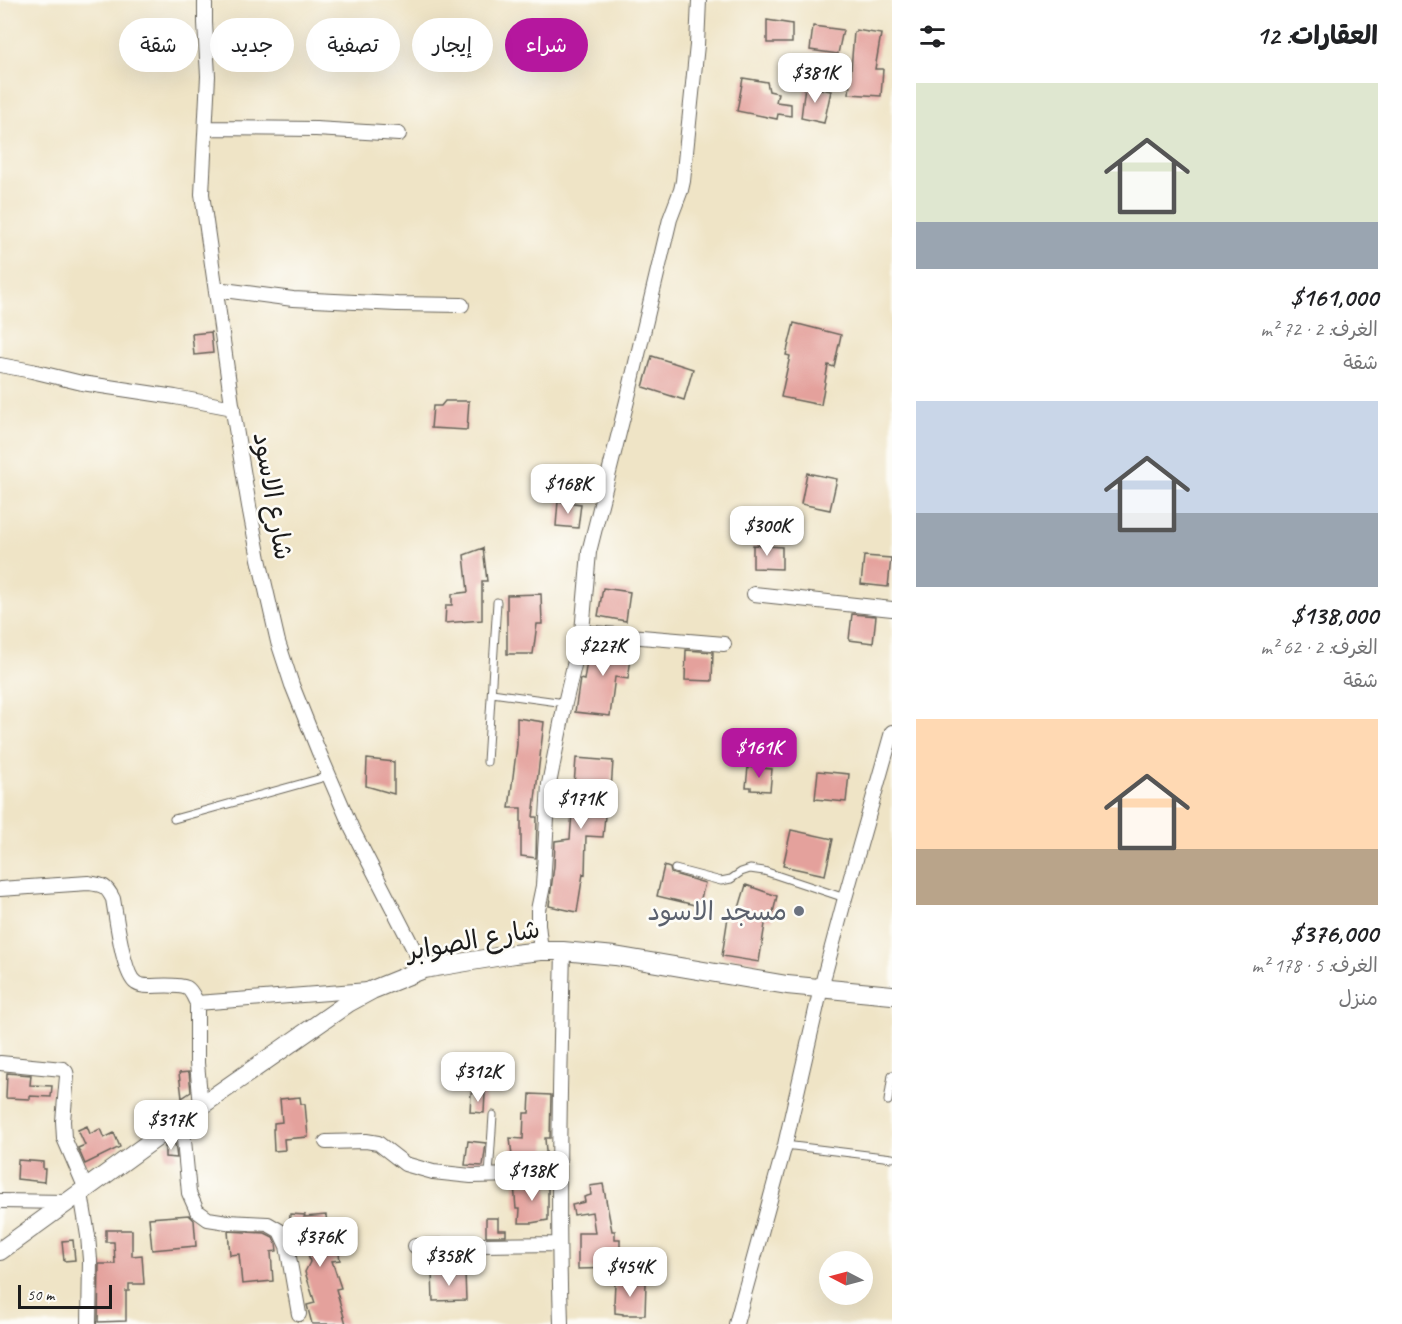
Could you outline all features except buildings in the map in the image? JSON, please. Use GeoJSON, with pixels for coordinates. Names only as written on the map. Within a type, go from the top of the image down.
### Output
{"type":"FeatureCollection","features":[{"type":"Feature","properties":{"kind":"street","name":"شارع الاسود"},"geometry":{"type":"LineString","coordinates":[[205,0],[208,76],[202,194],[233,408],[259,559],[278,642],[292,685],[352,829],[423,969]]}},
{"type":"Feature","properties":{"kind":"street"},"geometry":{"type":"LineString","coordinates":[[541,951],[537,924],[543,886],[549,784],[582,632],[591,543],[670,219],[681,190],[697,45],[699,0]]}},
{"type":"Feature","properties":{"kind":"street"},"geometry":{"type":"LineString","coordinates":[[206,128],[316,129],[399,134]]}},
{"type":"Feature","properties":{"kind":"street"},"geometry":{"type":"LineString","coordinates":[[216,289],[293,299],[462,305]]}},
{"type":"Feature","properties":{"kind":"street"},"geometry":{"type":"LineString","coordinates":[[0,365],[82,383],[233,408]]}},
{"type":"Feature","properties":{"kind":"street"},"geometry":{"type":"LineString","coordinates":[[754,594],[892,609]]}},
{"type":"Feature","properties":{"kind":"street"},"geometry":{"type":"LineString","coordinates":[[582,632],[724,644]]}},
{"type":"Feature","properties":{"kind":"street"},"geometry":{"type":"LineString","coordinates":[[736,1324],[784,1145],[821,988],[892,732]]}},
{"type":"Feature","properties":{"kind":"street"},"geometry":{"type":"LineString","coordinates":[[0,890],[88,883],[101,885],[108,889],[113,899],[126,965],[131,977],[136,983],[145,986],[187,988],[193,995],[196,1004],[196,1063],[201,1106]]}},
{"type":"Feature","properties":{"kind":"street"},"geometry":{"type":"LineString","coordinates":[[561,1324],[558,1174],[563,951]]}},
{"type":"Feature","properties":{"kind":"street","name":"شارع الصوابر"},"geometry":{"type":"LineString","coordinates":[[0,1251],[348,1003],[372,990],[423,969],[514,954],[563,951],[615,956],[787,985],[892,995]]}},
{"type":"Feature","properties":{"kind":"street"},"geometry":{"type":"LineString","coordinates":[[196,1004],[372,990]]}},
{"type":"Feature","properties":{"kind":"street"},"geometry":{"type":"LineString","coordinates":[[0,1063],[52,1067],[63,1069],[66,1072],[64,1138],[88,1236],[89,1324]]}},
{"type":"Feature","properties":{"kind":"street"},"geometry":{"type":"LineString","coordinates":[[183,1119],[189,1193],[197,1211],[208,1219],[268,1224],[280,1231],[287,1246],[299,1314]]}},
{"type":"Feature","properties":{"kind":"street"},"geometry":{"type":"LineString","coordinates":[[326,1142],[378,1143],[405,1164],[433,1172],[471,1176],[558,1174]]}},
{"type":"Feature","properties":{"kind":"street"},"geometry":{"type":"LineString","coordinates":[[0,1201],[78,1195]]}},
{"type":"Feature","properties":{"kind":"street"},"geometry":{"type":"LineString","coordinates":[[415,1245],[558,1244]]}},
{"type":"Feature","properties":{"kind":"lane"},"geometry":{"type":"LineString","coordinates":[[487,762],[497,602]]}},
{"type":"Feature","properties":{"kind":"lane"},"geometry":{"type":"LineString","coordinates":[[492,693],[565,704]]}},
{"type":"Feature","properties":{"kind":"lane"},"geometry":{"type":"LineString","coordinates":[[174,819],[329,776]]}},
{"type":"Feature","properties":{"kind":"lane"},"geometry":{"type":"LineString","coordinates":[[675,869],[722,881],[750,869],[764,871],[845,898]]}},
{"type":"Feature","properties":{"kind":"lane"},"geometry":{"type":"LineString","coordinates":[[888,1101],[892,1075]]}},
{"type":"Feature","properties":{"kind":"lane"},"geometry":{"type":"LineString","coordinates":[[489,1176],[493,1115]]}},
{"type":"Feature","properties":{"kind":"lane"},"geometry":{"type":"LineString","coordinates":[[784,1145],[892,1158]]}},
{"type":"Feature","properties":{"kind":"place","name":"مسجد الاسود"},"geometry":{"type":"Point","coordinates":[799,911]}}]}
